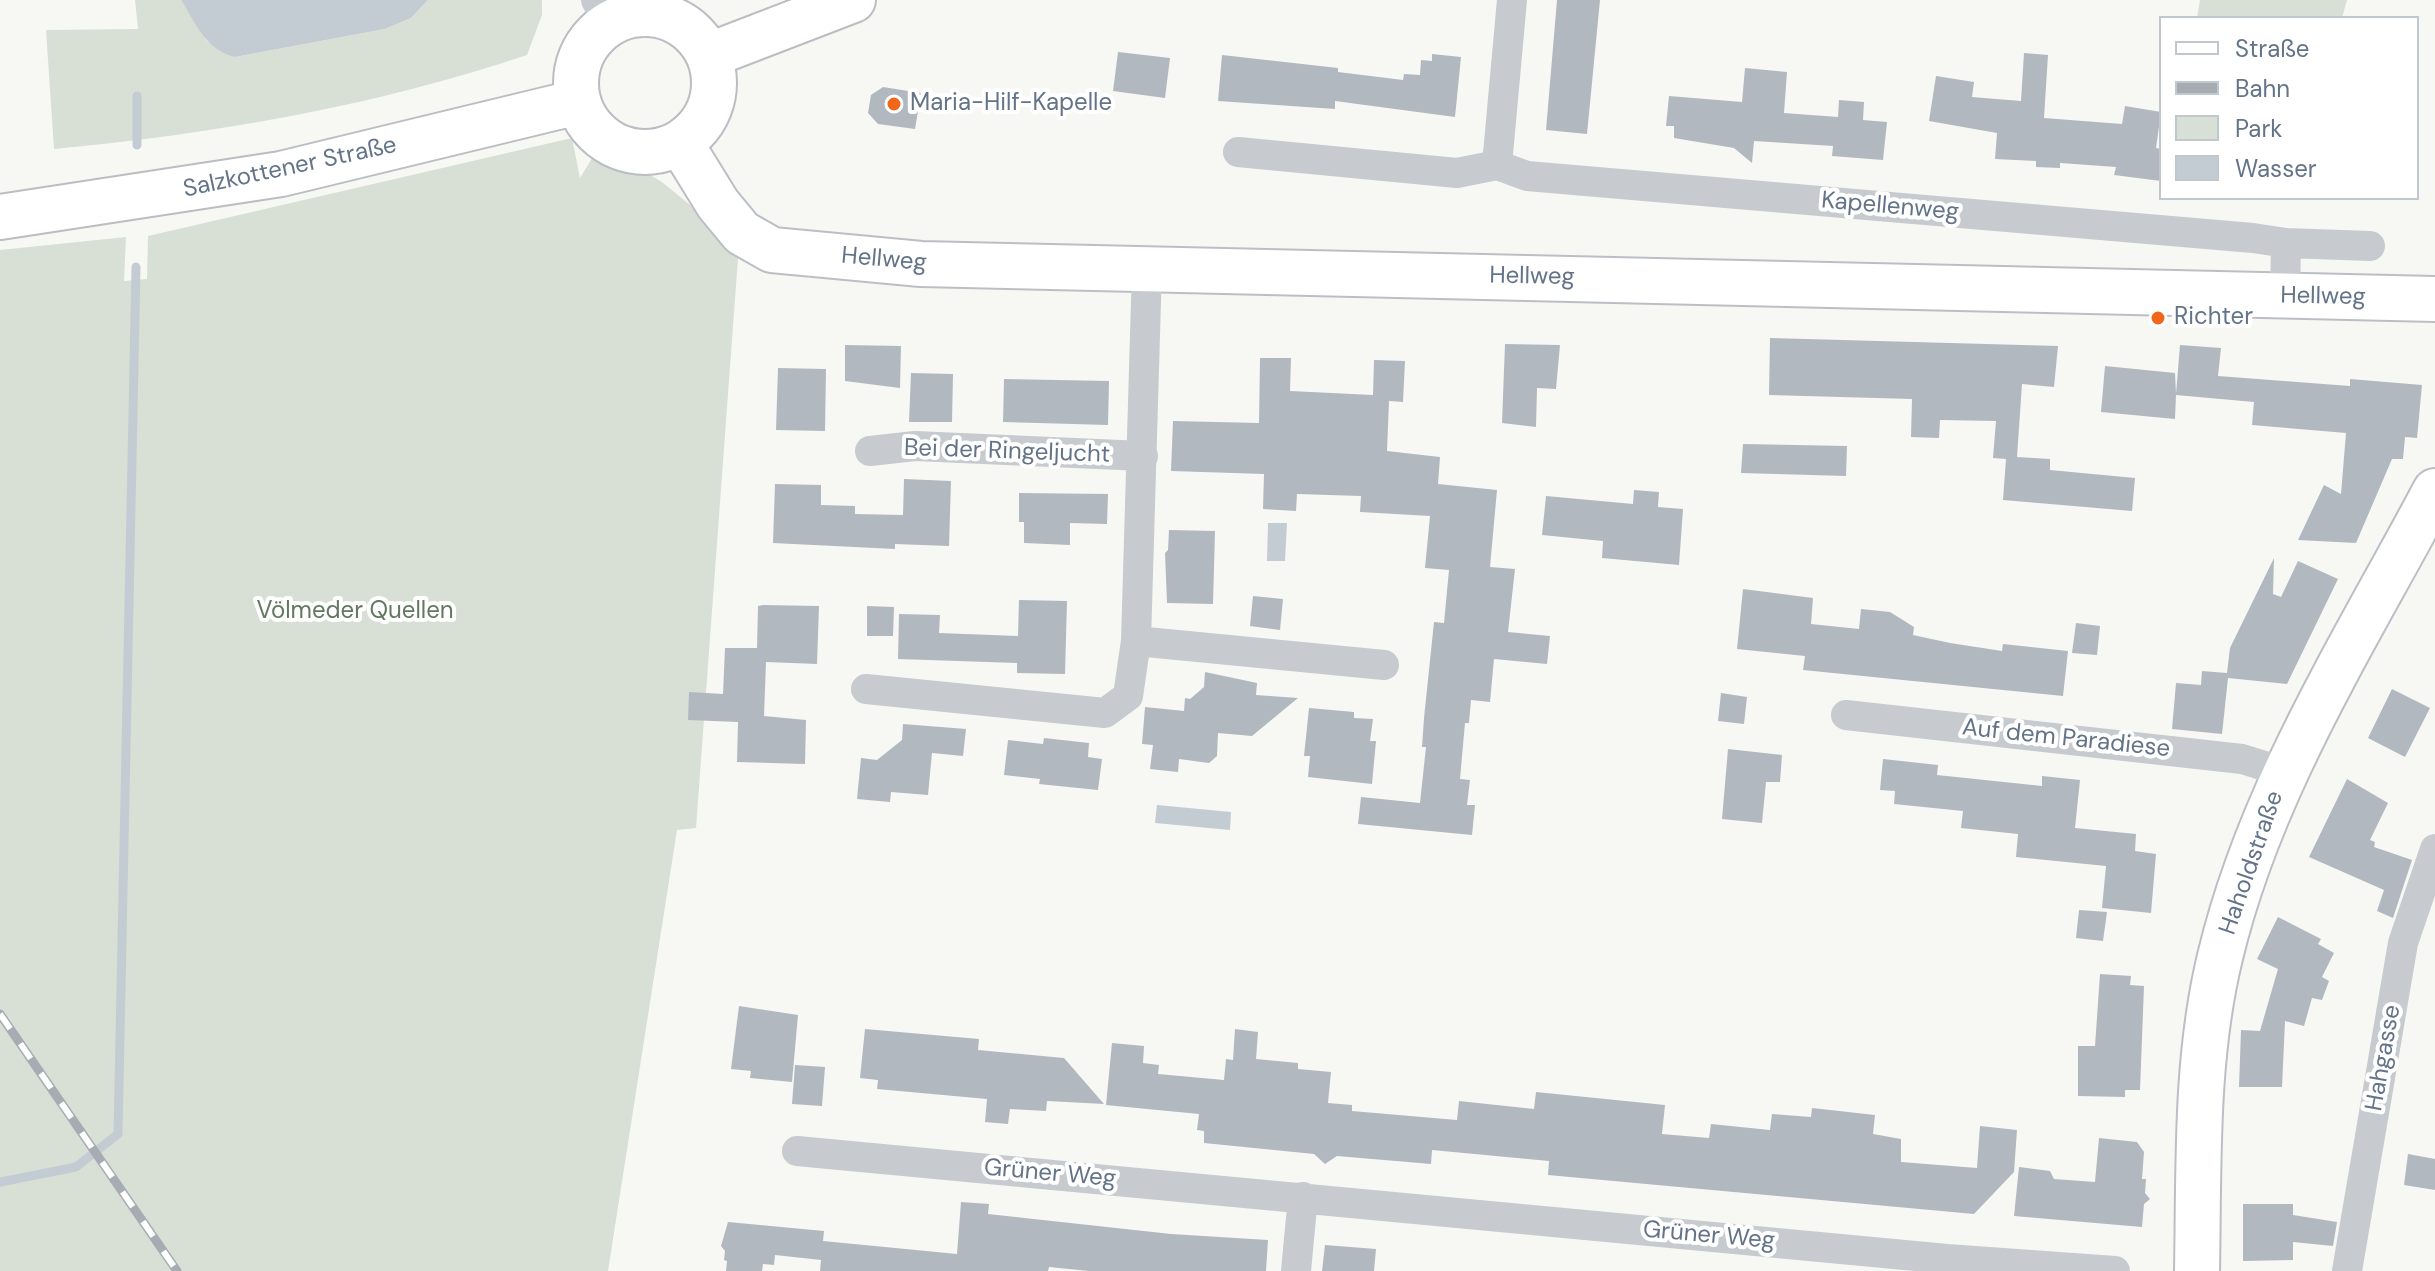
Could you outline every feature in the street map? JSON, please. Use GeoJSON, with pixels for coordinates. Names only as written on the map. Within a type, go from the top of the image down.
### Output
{"type":"FeatureCollection","features":[{"type":"Feature","properties":{"kind":"main road"},"geometry":{"type":"LineString","coordinates":[[710,55],[853,0]]}},
{"type":"Feature","properties":{"kind":"main road"},"geometry":{"type":"LineString","coordinates":[[603,11],[664,15],[686,26],[710,55],[716,83],[707,116],[681,144],[660,151],[636,152],[618,147],[597,134],[578,102],[577,66],[603,11]]}},
{"type":"Feature","properties":{"kind":"main road","name":"Salzkottener Straße"},"geometry":{"type":"LineString","coordinates":[[0,217],[281,174],[578,102]]}},
{"type":"Feature","properties":{"kind":"main road","name":"Hellweg"},"geometry":{"type":"LineString","coordinates":[[681,144],[718,204],[742,233],[772,250],[921,264],[2435,299]]}},
{"type":"Feature","properties":{"kind":"main road","name":"Haholdstraße"},"geometry":{"type":"LineString","coordinates":[[2197,1271],[2200,1077],[2219,959],[2247,865],[2284,772],[2435,491]]}},
{"type":"Feature","properties":{"kind":"street"},"geometry":{"type":"LineString","coordinates":[[1497,165],[1512,0]]}},
{"type":"Feature","properties":{"kind":"street","name":"Kapellenweg"},"geometry":{"type":"LineString","coordinates":[[1238,152],[1457,173],[1497,165],[1527,176],[2286,243],[2370,246]]}},
{"type":"Feature","properties":{"kind":"street"},"geometry":{"type":"LineString","coordinates":[[2285,296],[2286,243]]}},
{"type":"Feature","properties":{"kind":"street","name":"Bei der Ringeljucht"},"geometry":{"type":"LineString","coordinates":[[866,689],[1105,713],[1128,696],[1136,641],[1147,267]]}},
{"type":"Feature","properties":{"kind":"street","name":"Bei der Ringeljucht"},"geometry":{"type":"LineString","coordinates":[[870,451],[915,446],[1143,456]]}},
{"type":"Feature","properties":{"kind":"street"},"geometry":{"type":"LineString","coordinates":[[1136,641],[1384,665]]}},
{"type":"Feature","properties":{"kind":"street","name":"Auf dem Paradiese"},"geometry":{"type":"LineString","coordinates":[[1846,715],[2242,759],[2284,772]]}},
{"type":"Feature","properties":{"kind":"street","name":"Hahgasse"},"geometry":{"type":"LineString","coordinates":[[2347,1271],[2403,943],[2435,849]]}},
{"type":"Feature","properties":{"kind":"street","name":"Grüner Weg"},"geometry":{"type":"LineString","coordinates":[[797,1151],[1303,1197],[1947,1265],[2115,1271]]}},
{"type":"Feature","properties":{"kind":"street"},"geometry":{"type":"LineString","coordinates":[[1296,1271],[1303,1197]]}},
{"type":"Feature","properties":{"kind":"green space"},"geometry":{"type":"Polygon","coordinates":[[[135,0],[181,0],[207,41],[235,57],[385,29],[411,18],[428,0],[542,0],[542,15],[527,55],[412,89],[294,116],[174,135],[54,149],[46,30],[138,29],[135,0]]]}},
{"type":"Feature","properties":{"kind":"green space"},"geometry":{"type":"Polygon","coordinates":[[[2200,0],[2347,0],[2343,16],[2197,16],[2200,0]]]}},
{"type":"Feature","properties":{"kind":"green space","name":"Völmeder Quellen"},"geometry":{"type":"Polygon","coordinates":[[[572,138],[580,178],[600,145],[662,182],[739,245],[696,828],[677,830],[608,1271],[0,1271],[0,250],[126,237],[124,281],[147,279],[148,236],[572,138]]]}},
{"type":"Feature","properties":{"kind":"water"},"geometry":{"type":"Polygon","coordinates":[[[181,0],[428,0],[411,18],[385,29],[235,57],[216,49],[209,42],[181,0]]]}},
{"type":"Feature","properties":{"kind":"water"},"geometry":{"type":"Polygon","coordinates":[[[1268,523],[1287,523],[1285,561],[1267,561],[1268,523]]]}},
{"type":"Feature","properties":{"kind":"water"},"geometry":{"type":"Polygon","coordinates":[[[1157,805],[1231,812],[1230,830],[1155,823],[1157,805]]]}},
{"type":"Feature","properties":{"kind":"building"},"geometry":{"type":"Polygon","coordinates":[[[1557,0],[1600,0],[1587,134],[1546,130],[1557,0]]]}},
{"type":"Feature","properties":{"kind":"building"},"geometry":{"type":"Polygon","coordinates":[[[1118,52],[1170,58],[1165,98],[1113,91],[1118,52]]]}},
{"type":"Feature","properties":{"kind":"building"},"geometry":{"type":"Polygon","coordinates":[[[2024,53],[2048,55],[2044,118],[2122,124],[2125,106],[2159,112],[2156,148],[2159,149],[2159,181],[2114,175],[2116,167],[2060,163],[2060,168],[2036,167],[2036,161],[1995,159],[1997,133],[1929,121],[1936,76],[1974,82],[1972,97],[2021,101],[2024,53]]]}},
{"type":"Feature","properties":{"kind":"building"},"geometry":{"type":"Polygon","coordinates":[[[1432,54],[1461,57],[1455,117],[1335,101],[1335,109],[1218,101],[1222,55],[1338,68],[1338,72],[1403,80],[1404,74],[1420,75],[1421,60],[1432,61],[1432,54]]]}},
{"type":"Feature","properties":{"kind":"building"},"geometry":{"type":"Polygon","coordinates":[[[1745,68],[1787,72],[1784,113],[1838,117],[1839,100],[1864,102],[1863,120],[1887,122],[1883,160],[1832,156],[1833,146],[1754,141],[1752,163],[1734,148],[1674,138],[1674,126],[1666,126],[1669,96],[1742,102],[1745,68]]]}},
{"type":"Feature","properties":{"kind":"building","name":"Maria-Hilf-Kapelle"},"geometry":{"type":"Polygon","coordinates":[[[883,87],[921,93],[915,129],[878,124],[868,113],[871,95],[883,87]]]}},
{"type":"Feature","properties":{"kind":"building"},"geometry":{"type":"Polygon","coordinates":[[[1770,338],[2058,346],[2054,387],[2022,384],[2017,457],[2050,459],[2050,470],[2135,478],[2132,511],[2003,500],[2006,459],[1993,458],[1996,421],[1940,420],[1939,438],[1911,437],[1912,399],[1769,395],[1770,338]]]}},
{"type":"Feature","properties":{"kind":"building"},"geometry":{"type":"Polygon","coordinates":[[[1505,344],[1560,345],[1556,389],[1537,388],[1536,427],[1502,423],[1505,344]]]}},
{"type":"Feature","properties":{"kind":"building"},"geometry":{"type":"Polygon","coordinates":[[[845,345],[901,346],[900,388],[845,381],[845,345]]]}},
{"type":"Feature","properties":{"kind":"building"},"geometry":{"type":"Polygon","coordinates":[[[2180,345],[2221,348],[2218,376],[2350,386],[2350,379],[2422,385],[2417,438],[2405,437],[2403,459],[2392,459],[2356,543],[2298,540],[2324,485],[2341,494],[2346,433],[2252,425],[2254,402],[2176,395],[2175,419],[2101,412],[2105,366],[2175,373],[2176,394],[2180,345]]]}},
{"type":"Feature","properties":{"kind":"building"},"geometry":{"type":"Polygon","coordinates":[[[1260,358],[1291,358],[1290,391],[1373,395],[1374,360],[1405,361],[1403,402],[1389,401],[1387,451],[1440,457],[1438,484],[1497,490],[1490,567],[1515,569],[1508,632],[1550,636],[1547,664],[1494,659],[1490,702],[1471,700],[1469,723],[1465,723],[1460,779],[1470,780],[1467,805],[1475,805],[1472,835],[1358,824],[1361,797],[1420,803],[1426,747],[1422,747],[1424,718],[1434,622],[1444,623],[1449,570],[1425,568],[1430,516],[1360,512],[1361,496],[1297,494],[1296,511],[1263,509],[1264,474],[1171,471],[1173,421],[1259,423],[1260,358]]]}},
{"type":"Feature","properties":{"kind":"building"},"geometry":{"type":"Polygon","coordinates":[[[778,368],[826,369],[825,431],[776,430],[778,368]]]}},
{"type":"Feature","properties":{"kind":"building"},"geometry":{"type":"Polygon","coordinates":[[[911,373],[953,374],[952,422],[909,422],[911,373]]]}},
{"type":"Feature","properties":{"kind":"building"},"geometry":{"type":"Polygon","coordinates":[[[1004,379],[1109,381],[1108,425],[1003,422],[1004,379]]]}},
{"type":"Feature","properties":{"kind":"building"},"geometry":{"type":"Polygon","coordinates":[[[1743,444],[1847,446],[1846,476],[1741,473],[1743,444]]]}},
{"type":"Feature","properties":{"kind":"building"},"geometry":{"type":"Polygon","coordinates":[[[904,479],[951,481],[949,546],[895,544],[895,549],[773,543],[775,484],[821,485],[821,505],[855,506],[855,514],[903,515],[904,479]]]}},
{"type":"Feature","properties":{"kind":"building"},"geometry":{"type":"Polygon","coordinates":[[[1634,490],[1659,492],[1658,507],[1683,509],[1679,565],[1602,558],[1603,541],[1542,535],[1546,496],[1633,504],[1634,490]]]}},
{"type":"Feature","properties":{"kind":"building"},"geometry":{"type":"Polygon","coordinates":[[[1019,493],[1108,494],[1107,524],[1070,523],[1070,545],[1024,543],[1024,522],[1019,522],[1019,493]]]}},
{"type":"Feature","properties":{"kind":"building"},"geometry":{"type":"Polygon","coordinates":[[[1169,530],[1215,531],[1213,604],[1167,603],[1165,553],[1168,550],[1169,530]]]}},
{"type":"Feature","properties":{"kind":"building"},"geometry":{"type":"Polygon","coordinates":[[[2274,558],[2273,594],[2281,597],[2298,561],[2338,579],[2287,684],[2228,678],[2222,734],[2172,729],[2176,683],[2201,685],[2202,671],[2227,673],[2230,648],[2274,558]]]}},
{"type":"Feature","properties":{"kind":"building"},"geometry":{"type":"Polygon","coordinates":[[[1743,589],[1813,598],[1811,624],[1859,629],[1861,609],[1890,612],[1914,627],[1913,635],[2002,651],[2003,644],[2068,651],[2063,696],[1803,670],[1805,656],[1737,649],[1743,589]]]}},
{"type":"Feature","properties":{"kind":"building"},"geometry":{"type":"Polygon","coordinates":[[[1253,596],[1283,599],[1280,630],[1250,626],[1253,596]]]}},
{"type":"Feature","properties":{"kind":"building"},"geometry":{"type":"Polygon","coordinates":[[[1019,600],[1067,601],[1065,674],[1017,673],[1017,663],[898,659],[899,614],[940,615],[939,633],[1018,636],[1019,600]]]}},
{"type":"Feature","properties":{"kind":"building"},"geometry":{"type":"Polygon","coordinates":[[[758,606],[819,606],[817,664],[766,662],[764,716],[806,720],[805,764],[737,762],[738,722],[688,720],[689,692],[723,694],[725,648],[757,648],[758,606]]]}},
{"type":"Feature","properties":{"kind":"building"},"geometry":{"type":"Polygon","coordinates":[[[867,606],[894,607],[893,636],[867,636],[867,606]]]}},
{"type":"Feature","properties":{"kind":"building"},"geometry":{"type":"Polygon","coordinates":[[[2076,623],[2100,626],[2097,655],[2072,653],[2076,623]]]}},
{"type":"Feature","properties":{"kind":"building"},"geometry":{"type":"Polygon","coordinates":[[[1205,672],[1257,683],[1256,695],[1298,698],[1252,736],[1218,733],[1217,756],[1209,763],[1179,759],[1178,772],[1150,769],[1153,745],[1142,744],[1145,707],[1184,711],[1185,698],[1190,699],[1204,687],[1205,672]]]}},
{"type":"Feature","properties":{"kind":"building"},"geometry":{"type":"Polygon","coordinates":[[[2392,689],[2430,708],[2405,757],[2368,738],[2392,689]]]}},
{"type":"Feature","properties":{"kind":"building"},"geometry":{"type":"Polygon","coordinates":[[[1721,693],[1747,697],[1744,724],[1718,721],[1721,693]]]}},
{"type":"Feature","properties":{"kind":"building"},"geometry":{"type":"Polygon","coordinates":[[[1309,708],[1354,712],[1354,718],[1373,719],[1370,741],[1376,741],[1372,784],[1308,777],[1310,756],[1304,756],[1309,708]]]}},
{"type":"Feature","properties":{"kind":"building"},"geometry":{"type":"Polygon","coordinates":[[[903,724],[966,729],[963,756],[932,753],[928,795],[891,792],[890,802],[857,799],[861,758],[877,760],[902,740],[903,724]]]}},
{"type":"Feature","properties":{"kind":"building"},"geometry":{"type":"Polygon","coordinates":[[[1044,738],[1089,743],[1088,757],[1102,759],[1098,790],[1039,784],[1040,779],[1004,775],[1008,740],[1043,744],[1044,738]]]}},
{"type":"Feature","properties":{"kind":"building"},"geometry":{"type":"Polygon","coordinates":[[[1728,749],[1782,755],[1780,782],[1766,782],[1762,823],[1722,819],[1728,749]]]}},
{"type":"Feature","properties":{"kind":"building"},"geometry":{"type":"Polygon","coordinates":[[[1883,759],[1938,765],[1937,775],[2042,786],[2042,776],[2080,780],[2075,828],[2136,834],[2135,851],[2156,854],[2151,913],[2102,908],[2106,866],[2016,857],[2018,834],[1961,828],[1963,811],[1894,804],[1895,791],[1880,790],[1883,759]]]}},
{"type":"Feature","properties":{"kind":"building"},"geometry":{"type":"Polygon","coordinates":[[[2347,779],[2388,803],[2370,840],[2375,842],[2374,847],[2412,860],[2393,918],[2377,911],[2384,890],[2309,857],[2347,779]]]}},
{"type":"Feature","properties":{"kind":"building"},"geometry":{"type":"Polygon","coordinates":[[[2079,910],[2107,912],[2103,941],[2076,938],[2079,910]]]}},
{"type":"Feature","properties":{"kind":"building"},"geometry":{"type":"Polygon","coordinates":[[[2278,917],[2321,939],[2318,944],[2334,953],[2322,977],[2329,981],[2322,1000],[2312,998],[2304,1026],[2285,1021],[2282,1087],[2239,1087],[2241,1030],[2260,1031],[2278,969],[2257,959],[2278,917]]]}},
{"type":"Feature","properties":{"kind":"building"},"geometry":{"type":"Polygon","coordinates":[[[2100,974],[2131,976],[2130,985],[2144,986],[2140,1090],[2125,1090],[2125,1097],[2078,1096],[2078,1046],[2095,1046],[2100,974]]]}},
{"type":"Feature","properties":{"kind":"building"},"geometry":{"type":"Polygon","coordinates":[[[739,1006],[798,1015],[792,1082],[750,1078],[751,1071],[731,1069],[739,1006]]]}},
{"type":"Feature","properties":{"kind":"building"},"geometry":{"type":"Polygon","coordinates":[[[865,1029],[979,1039],[978,1050],[1064,1058],[1104,1104],[1047,1101],[1046,1111],[1010,1109],[1008,1124],[985,1122],[987,1099],[877,1089],[878,1080],[860,1078],[865,1029]]]}},
{"type":"Feature","properties":{"kind":"building"},"geometry":{"type":"Polygon","coordinates":[[[1235,1029],[1258,1032],[1256,1059],[1298,1063],[1298,1069],[1331,1072],[1328,1103],[1352,1105],[1352,1111],[1457,1120],[1459,1101],[1534,1109],[1536,1092],[1665,1105],[1662,1134],[1709,1138],[1711,1124],[1770,1130],[1772,1114],[1811,1117],[1812,1108],[1875,1115],[1873,1134],[1901,1139],[1901,1162],[1977,1168],[1980,1126],[2017,1130],[2014,1172],[1974,1214],[1548,1175],[1549,1161],[1432,1150],[1431,1164],[1337,1156],[1325,1164],[1314,1154],[1204,1143],[1204,1131],[1197,1130],[1199,1114],[1106,1105],[1112,1043],[1144,1046],[1143,1063],[1159,1065],[1158,1074],[1224,1080],[1226,1059],[1233,1060],[1235,1029]]]}},
{"type":"Feature","properties":{"kind":"building"},"geometry":{"type":"Polygon","coordinates":[[[795,1065],[825,1067],[822,1106],[792,1104],[795,1065]]]}},
{"type":"Feature","properties":{"kind":"building"},"geometry":{"type":"Polygon","coordinates":[[[2099,1138],[2137,1142],[2144,1152],[2142,1179],[2146,1179],[2145,1193],[2150,1199],[2144,1204],[2142,1227],[2014,1216],[2019,1167],[2050,1171],[2054,1179],[2095,1182],[2099,1138]]]}},
{"type":"Feature","properties":{"kind":"building"},"geometry":{"type":"Polygon","coordinates":[[[2408,1154],[2435,1159],[2435,1190],[2404,1185],[2408,1154]]]}},
{"type":"Feature","properties":{"kind":"building"},"geometry":{"type":"Polygon","coordinates":[[[961,1202],[989,1204],[988,1214],[1171,1234],[1268,1240],[1266,1271],[1089,1271],[1049,1267],[1048,1271],[820,1271],[821,1260],[775,1255],[774,1265],[763,1264],[762,1271],[726,1271],[725,1251],[721,1246],[728,1222],[824,1231],[823,1241],[957,1254],[961,1202]]]}},
{"type":"Feature","properties":{"kind":"building"},"geometry":{"type":"Polygon","coordinates":[[[2243,1204],[2293,1204],[2293,1215],[2337,1222],[2333,1246],[2293,1242],[2293,1260],[2243,1261],[2243,1204]]]}},
{"type":"Feature","properties":{"kind":"building"},"geometry":{"type":"Polygon","coordinates":[[[1325,1245],[1376,1249],[1374,1271],[1322,1271],[1325,1245]]]}},
{"type":"Feature","properties":{"kind":"waterway"},"geometry":{"type":"LineString","coordinates":[[137,96],[137,145]]}},
{"type":"Feature","properties":{"kind":"waterway"},"geometry":{"type":"LineString","coordinates":[[0,1182],[76,1167],[118,1134],[136,267]]}},
{"type":"Feature","properties":{"kind":"railway"},"geometry":{"type":"LineString","coordinates":[[0,1014],[177,1271]]}},
{"type":"Feature","properties":{"kind":"place","name":"Maria-Hilf-Kapelle"},"geometry":{"type":"Point","coordinates":[894,104]}},
{"type":"Feature","properties":{"kind":"place","name":"Richter"},"geometry":{"type":"Point","coordinates":[2158,318]}}]}
